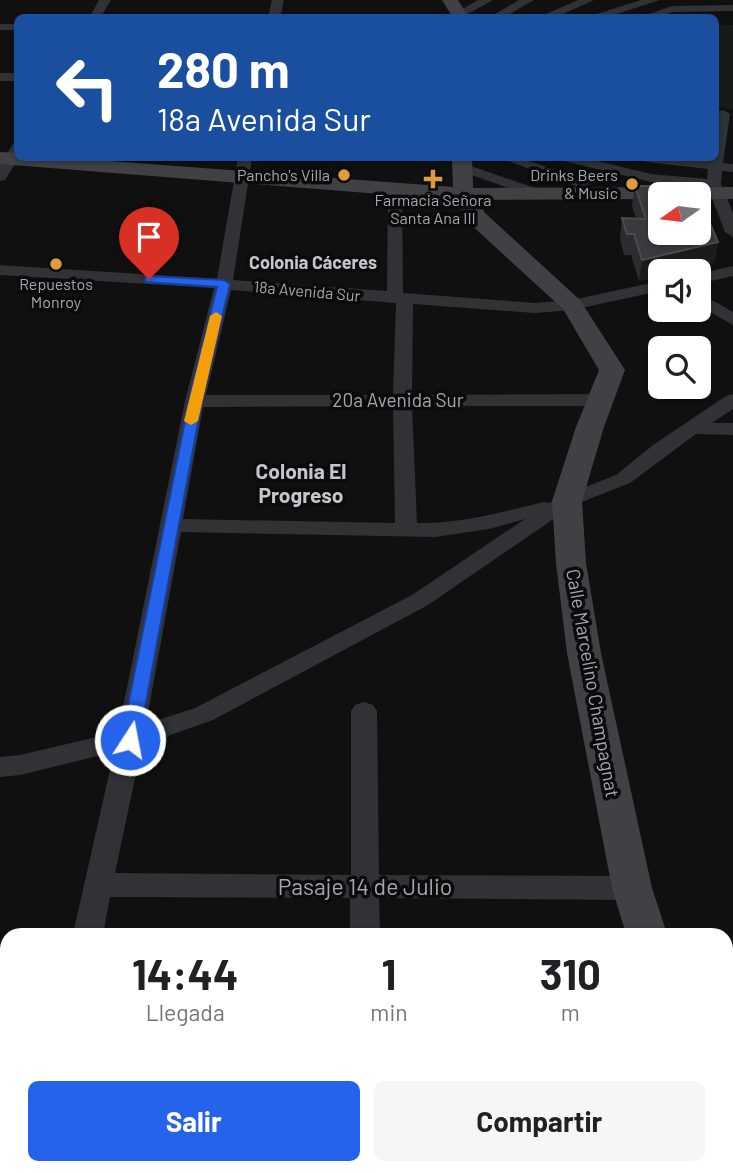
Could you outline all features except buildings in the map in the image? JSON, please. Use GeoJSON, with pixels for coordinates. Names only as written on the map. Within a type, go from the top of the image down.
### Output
{"type":"FeatureCollection","features":[{"type":"Feature","properties":{"kind":"street"},"geometry":{"type":"LineString","coordinates":[[457,10],[487,0]]}},
{"type":"Feature","properties":{"kind":"street"},"geometry":{"type":"LineString","coordinates":[[502,14],[528,0]]}},
{"type":"Feature","properties":{"kind":"street"},"geometry":{"type":"LineString","coordinates":[[611,14],[654,0]]}},
{"type":"Feature","properties":{"kind":"street"},"geometry":{"type":"LineString","coordinates":[[551,14],[582,1],[606,14]]}},
{"type":"Feature","properties":{"kind":"street"},"geometry":{"type":"LineString","coordinates":[[656,14],[672,9],[733,8]]}},
{"type":"Feature","properties":{"kind":"street"},"geometry":{"type":"LineString","coordinates":[[724,114],[720,139],[733,150]]}},
{"type":"Feature","properties":{"kind":"street"},"geometry":{"type":"LineString","coordinates":[[0,177],[10,154]]}},
{"type":"Feature","properties":{"kind":"street"},"geometry":{"type":"LineString","coordinates":[[146,161],[243,166],[395,189],[463,194],[722,190]]}},
{"type":"Feature","properties":{"kind":"street"},"geometry":{"type":"LineString","coordinates":[[517,161],[583,184]]}},
{"type":"Feature","properties":{"kind":"street"},"geometry":{"type":"LineString","coordinates":[[581,161],[651,178],[722,190]]}},
{"type":"Feature","properties":{"kind":"street"},"geometry":{"type":"LineString","coordinates":[[670,161],[733,168]]}},
{"type":"Feature","properties":{"kind":"street"},"geometry":{"type":"LineString","coordinates":[[717,161],[716,167],[733,232]]}},
{"type":"Feature","properties":{"kind":"street"},"geometry":{"type":"LineString","coordinates":[[463,194],[462,162],[539,194]]}},
{"type":"Feature","properties":{"kind":"street"},"geometry":{"type":"LineString","coordinates":[[89,928],[130,740],[195,401],[224,284],[243,166]]}},
{"type":"Feature","properties":{"kind":"street"},"geometry":{"type":"LineString","coordinates":[[395,189],[406,529]]}},
{"type":"Feature","properties":{"kind":"street","name":"Calle Marcelino Champagnat"},"geometry":{"type":"LineString","coordinates":[[463,194],[475,217],[572,304],[612,370],[567,501],[571,563],[584,653],[632,888],[645,928]]}},
{"type":"Feature","properties":{"kind":"street","name":"18a Avenida Sur"},"geometry":{"type":"LineString","coordinates":[[0,270],[535,308],[572,304],[648,288]]}},
{"type":"Feature","properties":{"kind":"street"},"geometry":{"type":"LineString","coordinates":[[711,276],[733,271]]}},
{"type":"Feature","properties":{"kind":"street"},"geometry":{"type":"LineString","coordinates":[[711,306],[733,320]]}},
{"type":"Feature","properties":{"kind":"street","name":"20a Avenida Sur"},"geometry":{"type":"LineString","coordinates":[[195,401],[600,400]]}},
{"type":"Feature","properties":{"kind":"street"},"geometry":{"type":"LineString","coordinates":[[170,525],[406,529],[454,528],[501,519],[567,501],[623,479],[733,400]]}},
{"type":"Feature","properties":{"kind":"street"},"geometry":{"type":"LineString","coordinates":[[691,428],[733,429]]}},
{"type":"Feature","properties":{"kind":"street"},"geometry":{"type":"LineString","coordinates":[[0,767],[20,765],[130,740],[204,714],[420,600],[567,501]]}},
{"type":"Feature","properties":{"kind":"street"},"geometry":{"type":"LineString","coordinates":[[364,711],[365,928]]}},
{"type":"Feature","properties":{"kind":"street","name":"Pasaje 14 de Julio"},"geometry":{"type":"LineString","coordinates":[[98,885],[632,888]]}},
{"type":"Feature","properties":{"kind":"shaded area"},"geometry":{"type":"Polygon","coordinates":[[[719,25],[733,25],[733,109],[719,107],[719,25]]]}},
{"type":"Feature","properties":{"kind":"slow traffic"},"geometry":{"type":"LineString","coordinates":[[191,421],[216,316]]}},
{"type":"Feature","properties":{"kind":"place","name":"Pancho's Villa"},"geometry":{"type":"Point","coordinates":[344,175]}},
{"type":"Feature","properties":{"kind":"place","name":"Farmacia Señora Santa Ana III"},"geometry":{"type":"Point","coordinates":[433,179]}},
{"type":"Feature","properties":{"kind":"place","name":"Drinks Beers & Music"},"geometry":{"type":"Point","coordinates":[632,184]}},
{"type":"Feature","properties":{"kind":"place","name":"Repuestos Monroy"},"geometry":{"type":"Point","coordinates":[56,264]}},
{"type":"Feature","properties":{"kind":"district","name":"Colonia Cáceres"},"geometry":{"type":"Point","coordinates":[313,263]}},
{"type":"Feature","properties":{"kind":"district","name":"Colonia El Progreso"},"geometry":{"type":"Point","coordinates":[301,484]}},
{"type":"Feature","properties":{"kind":"route"},"geometry":{"type":"LineString","coordinates":[[130,740],[195,401],[224,284],[149,279]]}}]}
